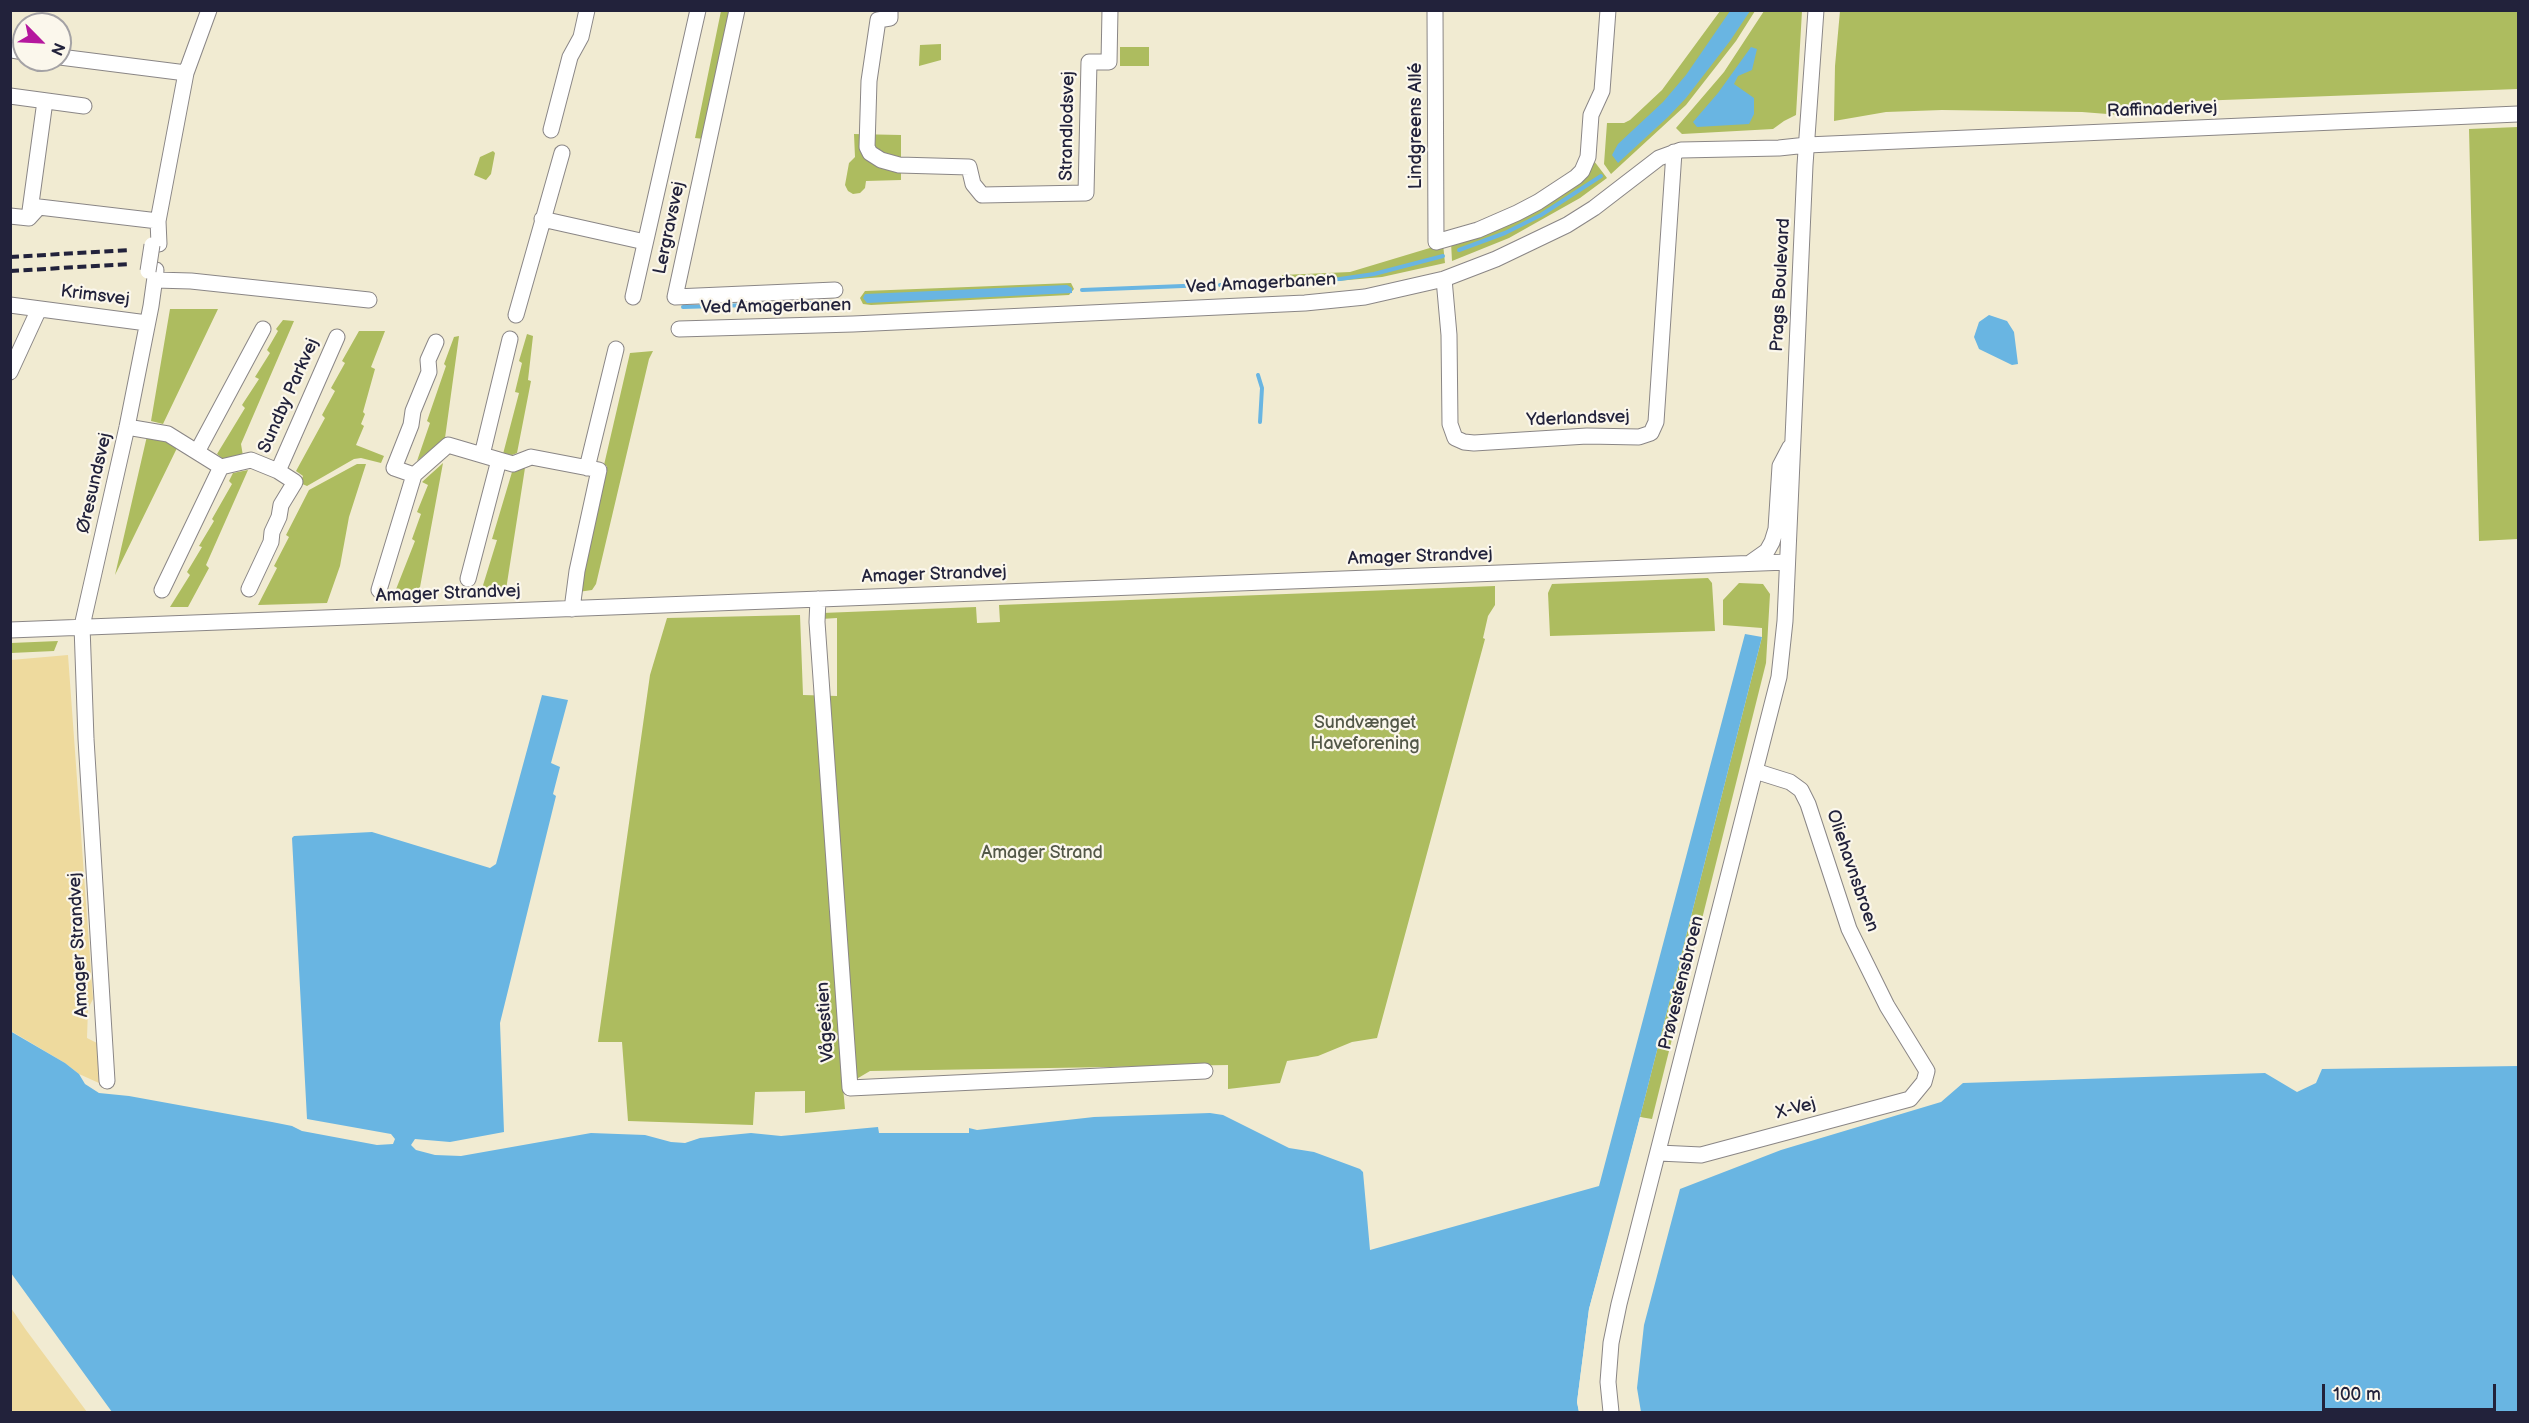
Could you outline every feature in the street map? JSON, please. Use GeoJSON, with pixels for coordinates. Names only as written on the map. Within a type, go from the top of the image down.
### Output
{"type":"FeatureCollection","features":[{"type":"Feature","properties":{"kind":"street","name":"Øresundsvej"},"geometry":{"type":"LineString","coordinates":[[82,626],[127,427],[142,348],[153,274],[156,235],[186,73],[209,10]]}},
{"type":"Feature","properties":{"kind":"street"},"geometry":{"type":"LineString","coordinates":[[551,130],[570,57],[581,37],[587,10]]}},
{"type":"Feature","properties":{"kind":"street","name":"Lergravsvej"},"geometry":{"type":"LineString","coordinates":[[633,297],[698,10]]}},
{"type":"Feature","properties":{"kind":"street","name":"Lergravsvej"},"geometry":{"type":"LineString","coordinates":[[736,10],[675,297],[835,290]]}},
{"type":"Feature","properties":{"kind":"street","name":"Strandlodsvej"},"geometry":{"type":"LineString","coordinates":[[890,10],[890,18],[878,20],[869,81],[867,147],[870,153],[881,160],[899,165],[969,166],[973,184],[982,195],[1086,193],[1089,62],[1109,62],[1110,10]]}},
{"type":"Feature","properties":{"kind":"street","name":"Lindgreens Allé"},"geometry":{"type":"LineString","coordinates":[[1435,10],[1436,242],[1478,230],[1517,213],[1539,202],[1582,171],[1588,157],[1591,115],[1602,91],[1608,10]]}},
{"type":"Feature","properties":{"kind":"street","name":"Prags Boulevard"},"geometry":{"type":"LineString","coordinates":[[1787,562],[1807,145],[1816,10]]}},
{"type":"Feature","properties":{"kind":"street"},"geometry":{"type":"LineString","coordinates":[[72,59],[186,73]]}},
{"type":"Feature","properties":{"kind":"street"},"geometry":{"type":"LineString","coordinates":[[10,96],[84,106]]}},
{"type":"Feature","properties":{"kind":"street"},"geometry":{"type":"LineString","coordinates":[[29,218],[45,100]]}},
{"type":"Feature","properties":{"kind":"street","name":"Raffinaderivej"},"geometry":{"type":"LineString","coordinates":[[1807,145],[2518,114]]}},
{"type":"Feature","properties":{"kind":"street","name":"Ved Amagerbanen"},"geometry":{"type":"LineString","coordinates":[[679,328],[821,326],[1305,303],[1365,297],[1444,279],[1496,260],[1567,225],[1594,208],[1659,158],[1674,152],[1807,145]]}},
{"type":"Feature","properties":{"kind":"street","name":"Yderlandsvej"},"geometry":{"type":"LineString","coordinates":[[1444,279],[1449,335],[1450,424],[1455,438],[1474,443],[1587,436],[1639,437],[1651,433],[1656,422],[1674,152]]}},
{"type":"Feature","properties":{"kind":"street"},"geometry":{"type":"LineString","coordinates":[[516,315],[562,153]]}},
{"type":"Feature","properties":{"kind":"street"},"geometry":{"type":"LineString","coordinates":[[29,218],[39,207],[156,235]]}},
{"type":"Feature","properties":{"kind":"street"},"geometry":{"type":"LineString","coordinates":[[10,216],[29,218]]}},
{"type":"Feature","properties":{"kind":"street","name":"Lergravsvej"},"geometry":{"type":"LineString","coordinates":[[542,219],[645,242]]}},
{"type":"Feature","properties":{"kind":"street"},"geometry":{"type":"LineString","coordinates":[[153,274],[202,282],[369,300]]}},
{"type":"Feature","properties":{"kind":"street","name":"Krimsvej"},"geometry":{"type":"LineString","coordinates":[[10,305],[145,322]]}},
{"type":"Feature","properties":{"kind":"street","name":"Krimsvej"},"geometry":{"type":"LineString","coordinates":[[10,372],[39,309]]}},
{"type":"Feature","properties":{"kind":"street"},"geometry":{"type":"LineString","coordinates":[[196,452],[263,329]]}},
{"type":"Feature","properties":{"kind":"street","name":"Sundby Parkvej"},"geometry":{"type":"LineString","coordinates":[[278,471],[337,337]]}},
{"type":"Feature","properties":{"kind":"street"},"geometry":{"type":"LineString","coordinates":[[482,455],[510,339]]}},
{"type":"Feature","properties":{"kind":"street"},"geometry":{"type":"LineString","coordinates":[[414,475],[394,468],[429,372],[428,360],[436,342]]}},
{"type":"Feature","properties":{"kind":"street"},"geometry":{"type":"LineString","coordinates":[[587,468],[616,349]]}},
{"type":"Feature","properties":{"kind":"street"},"geometry":{"type":"LineString","coordinates":[[127,427],[168,435],[221,467],[162,590]]}},
{"type":"Feature","properties":{"kind":"street"},"geometry":{"type":"LineString","coordinates":[[1748,564],[1767,551],[1772,542],[1776,529],[1780,466],[1793,441]]}},
{"type":"Feature","properties":{"kind":"street"},"geometry":{"type":"LineString","coordinates":[[379,590],[414,475],[448,445],[513,464],[531,457],[599,470],[577,572],[572,609]]}},
{"type":"Feature","properties":{"kind":"street","name":"Sundby Parkvej"},"geometry":{"type":"LineString","coordinates":[[221,467],[251,460],[278,471],[295,482],[281,505],[279,517],[272,531],[271,542],[249,589]]}},
{"type":"Feature","properties":{"kind":"street"},"geometry":{"type":"LineString","coordinates":[[468,579],[499,460]]}},
{"type":"Feature","properties":{"kind":"street","name":"Amager Strandvej"},"geometry":{"type":"LineString","coordinates":[[10,630],[1787,562]]}},
{"type":"Feature","properties":{"kind":"street","name":"Prøvestensbroen"},"geometry":{"type":"LineString","coordinates":[[1611,1413],[1608,1382],[1611,1343],[1779,677],[1785,621],[1787,562]]}},
{"type":"Feature","properties":{"kind":"street","name":"Vågestien"},"geometry":{"type":"LineString","coordinates":[[818,599],[817,622],[850,1088],[1205,1071]]}},
{"type":"Feature","properties":{"kind":"street","name":"Amager Strandvej"},"geometry":{"type":"LineString","coordinates":[[82,626],[107,1081]]}},
{"type":"Feature","properties":{"kind":"street","name":"Oliehavnsbroen"},"geometry":{"type":"LineString","coordinates":[[1755,771],[1790,782],[1801,790],[1808,804],[1849,929],[1887,1006],[1927,1071]]}},
{"type":"Feature","properties":{"kind":"street","name":"X-Vej"},"geometry":{"type":"LineString","coordinates":[[1659,1154],[1701,1155],[1910,1099],[1924,1082],[1927,1071]]}},
{"type":"Feature","properties":{"kind":"green space"},"geometry":{"type":"Polygon","coordinates":[[[721,11],[731,11],[704,139],[695,138],[721,11]]]}},
{"type":"Feature","properties":{"kind":"green space"},"geometry":{"type":"Polygon","coordinates":[[[1720,11],[1755,11],[1736,41],[1686,105],[1611,174],[1604,164],[1607,123],[1624,123],[1630,120],[1662,90],[1720,11]]]}},
{"type":"Feature","properties":{"kind":"green space"},"geometry":{"type":"Polygon","coordinates":[[[1764,11],[1802,11],[1796,115],[1773,129],[1682,134],[1676,128],[1724,72],[1764,11]]]}},
{"type":"Feature","properties":{"kind":"green space"},"geometry":{"type":"Polygon","coordinates":[[[1840,11],[2518,11],[2518,89],[2196,101],[2173,103],[2120,115],[2082,112],[1942,110],[1886,112],[1834,121],[1835,66],[1840,11]]]}},
{"type":"Feature","properties":{"kind":"green space"},"geometry":{"type":"Polygon","coordinates":[[[941,44],[941,60],[919,66],[920,45],[941,44]]]}},
{"type":"Feature","properties":{"kind":"green space"},"geometry":{"type":"Polygon","coordinates":[[[1120,47],[1149,47],[1149,66],[1120,66],[1120,47]]]}},
{"type":"Feature","properties":{"kind":"green space"},"geometry":{"type":"Polygon","coordinates":[[[2518,127],[2518,539],[2479,541],[2469,129],[2518,127]]]}},
{"type":"Feature","properties":{"kind":"green space"},"geometry":{"type":"Polygon","coordinates":[[[854,134],[901,135],[901,180],[866,181],[865,188],[860,193],[853,194],[848,191],[845,185],[849,163],[855,157],[854,134]]]}},
{"type":"Feature","properties":{"kind":"green space"},"geometry":{"type":"Polygon","coordinates":[[[493,151],[495,153],[491,174],[486,180],[474,175],[480,157],[493,151]]]}},
{"type":"Feature","properties":{"kind":"green space"},"geometry":{"type":"Polygon","coordinates":[[[1594,161],[1607,178],[1580,198],[1509,238],[1452,261],[1451,242],[1472,237],[1594,161]]]}},
{"type":"Feature","properties":{"kind":"green space"},"geometry":{"type":"Polygon","coordinates":[[[1443,244],[1445,263],[1382,277],[1281,286],[1282,275],[1350,272],[1443,244]]]}},
{"type":"Feature","properties":{"kind":"green space"},"geometry":{"type":"Polygon","coordinates":[[[1071,283],[1074,289],[1069,295],[871,305],[863,304],[860,298],[865,291],[1071,283]]]}},
{"type":"Feature","properties":{"kind":"green space"},"geometry":{"type":"Polygon","coordinates":[[[170,309],[218,309],[163,424],[151,421],[170,309]]]}},
{"type":"Feature","properties":{"kind":"green space"},"geometry":{"type":"Polygon","coordinates":[[[283,320],[294,321],[241,444],[243,456],[223,459],[217,454],[245,408],[242,405],[259,379],[255,377],[270,353],[267,350],[278,331],[276,329],[283,320]]]}},
{"type":"Feature","properties":{"kind":"green space"},"geometry":{"type":"Polygon","coordinates":[[[359,331],[385,331],[371,367],[375,369],[363,412],[365,414],[361,424],[364,426],[356,445],[384,456],[381,463],[361,458],[354,459],[307,486],[300,483],[303,476],[296,471],[325,418],[322,415],[335,391],[331,388],[345,363],[342,361],[359,331]]]}},
{"type":"Feature","properties":{"kind":"green space"},"geometry":{"type":"Polygon","coordinates":[[[527,334],[533,336],[528,380],[531,381],[517,453],[503,454],[519,393],[515,392],[522,363],[519,361],[527,334]]]}},
{"type":"Feature","properties":{"kind":"green space"},"geometry":{"type":"Polygon","coordinates":[[[459,336],[445,438],[417,461],[430,423],[427,421],[446,366],[444,364],[454,337],[459,336]]]}},
{"type":"Feature","properties":{"kind":"green space"},"geometry":{"type":"Polygon","coordinates":[[[653,351],[649,359],[596,584],[592,590],[578,592],[630,353],[653,351]]]}},
{"type":"Feature","properties":{"kind":"green space"},"geometry":{"type":"Polygon","coordinates":[[[147,436],[170,442],[177,448],[115,575],[147,436]]]}},
{"type":"Feature","properties":{"kind":"green space"},"geometry":{"type":"Polygon","coordinates":[[[443,463],[418,598],[391,602],[415,541],[412,539],[421,514],[417,512],[428,485],[422,482],[443,463]]]}},
{"type":"Feature","properties":{"kind":"green space"},"geometry":{"type":"Polygon","coordinates":[[[357,464],[366,464],[349,517],[340,566],[327,603],[258,605],[277,568],[274,566],[289,537],[286,535],[309,490],[357,464]]]}},
{"type":"Feature","properties":{"kind":"green space"},"geometry":{"type":"Polygon","coordinates":[[[525,468],[505,596],[480,595],[497,540],[492,539],[512,472],[525,468]]]}},
{"type":"Feature","properties":{"kind":"green space"},"geometry":{"type":"Polygon","coordinates":[[[248,470],[206,565],[209,568],[188,607],[170,607],[190,575],[187,572],[202,547],[199,546],[232,484],[229,481],[233,473],[248,470]]]}},
{"type":"Feature","properties":{"kind":"green space"},"geometry":{"type":"Polygon","coordinates":[[[1708,578],[1712,583],[1715,631],[1550,636],[1548,593],[1552,584],[1708,578]]]}},
{"type":"Feature","properties":{"kind":"green space"},"geometry":{"type":"Polygon","coordinates":[[[1739,583],[1763,584],[1770,594],[1766,663],[1652,1119],[1640,1117],[1762,637],[1762,628],[1723,625],[1723,600],[1739,583]]]}},
{"type":"Feature","properties":{"kind":"green space"},"geometry":{"type":"Polygon","coordinates":[[[1495,586],[1495,605],[1488,616],[1483,638],[1485,639],[1377,1038],[1352,1042],[1318,1056],[1287,1061],[1280,1083],[1228,1089],[1228,1065],[870,1071],[843,1087],[845,1109],[805,1113],[805,1091],[755,1092],[753,1125],[628,1121],[622,1042],[598,1042],[650,675],[667,618],[800,615],[803,695],[837,696],[837,618],[821,619],[822,613],[976,607],[977,623],[1000,622],[999,605],[1495,586]]]}},
{"type":"Feature","properties":{"kind":"green space"},"geometry":{"type":"Polygon","coordinates":[[[58,641],[54,651],[11,653],[11,643],[58,641]]]}},
{"type":"Feature","properties":{"kind":"sand"},"geometry":{"type":"Polygon","coordinates":[[[68,655],[93,999],[88,1009],[87,1038],[97,1043],[99,1083],[79,1074],[65,1063],[11,1031],[11,660],[68,655]]]}},
{"type":"Feature","properties":{"kind":"sand"},"geometry":{"type":"Polygon","coordinates":[[[11,1308],[26,1330],[87,1412],[11,1412],[11,1308]]]}},
{"type":"Feature","properties":{"kind":"water"},"geometry":{"type":"Polygon","coordinates":[[[1730,11],[1750,11],[1686,98],[1618,163],[1612,155],[1618,144],[1663,102],[1686,75],[1730,11]]]}},
{"type":"Feature","properties":{"kind":"water"},"geometry":{"type":"Polygon","coordinates":[[[1751,47],[1757,49],[1752,70],[1738,76],[1734,84],[1754,98],[1754,114],[1749,124],[1697,127],[1693,122],[1718,93],[1751,47]]]}},
{"type":"Feature","properties":{"kind":"water"},"geometry":{"type":"Polygon","coordinates":[[[1067,285],[1072,288],[1072,293],[867,303],[863,298],[865,294],[1067,285]]]}},
{"type":"Feature","properties":{"kind":"water"},"geometry":{"type":"Polygon","coordinates":[[[1989,315],[2007,321],[2014,332],[2018,364],[2012,365],[1979,349],[1974,337],[1979,322],[1989,315]]]}},
{"type":"Feature","properties":{"kind":"water"},"geometry":{"type":"Polygon","coordinates":[[[1745,634],[1762,637],[1621,1192],[1589,1309],[1577,1402],[1579,1412],[112,1412],[11,1273],[10,1031],[65,1063],[79,1074],[85,1084],[99,1093],[129,1096],[272,1122],[292,1126],[302,1131],[377,1145],[393,1144],[395,1139],[391,1134],[307,1119],[292,838],[294,836],[372,832],[490,868],[496,864],[542,695],[568,700],[551,763],[560,767],[553,794],[556,796],[500,1023],[504,1132],[450,1142],[415,1139],[411,1145],[416,1150],[435,1155],[461,1156],[591,1133],[645,1135],[685,1143],[700,1138],[751,1133],[781,1136],[878,1127],[879,1133],[969,1133],[969,1128],[977,1130],[1094,1117],[1210,1113],[1223,1115],[1289,1148],[1314,1152],[1360,1169],[1363,1172],[1370,1250],[1599,1186],[1745,634]]]}},
{"type":"Feature","properties":{"kind":"water"},"geometry":{"type":"Polygon","coordinates":[[[2518,1066],[2518,1412],[1641,1412],[1637,1388],[1644,1325],[1680,1189],[1781,1150],[1941,1102],[1963,1083],[2265,1073],[2297,1092],[2316,1083],[2322,1069],[2518,1066]]]}},
{"type":"Feature","properties":{"kind":"pier"},"geometry":{"type":"Polygon","coordinates":[[[1640,1117],[1643,1118],[1592,1309],[1580,1402],[1582,1412],[1579,1412],[1577,1402],[1589,1309],[1640,1117]]]}},
{"type":"Feature","properties":{"kind":"waterway"},"geometry":{"type":"LineString","coordinates":[[1459,250],[1505,233],[1541,215],[1601,176]]}},
{"type":"Feature","properties":{"kind":"waterway"},"geometry":{"type":"LineString","coordinates":[[1287,281],[1340,279],[1374,274],[1443,256]]}},
{"type":"Feature","properties":{"kind":"waterway"},"geometry":{"type":"LineString","coordinates":[[1220,285],[1275,282]]}},
{"type":"Feature","properties":{"kind":"waterway"},"geometry":{"type":"LineString","coordinates":[[1082,290],[1208,285]]}},
{"type":"Feature","properties":{"kind":"waterway"},"geometry":{"type":"LineString","coordinates":[[683,307],[848,302]]}},
{"type":"Feature","properties":{"kind":"waterway"},"geometry":{"type":"LineString","coordinates":[[1258,375],[1262,388],[1260,422]]}},
{"type":"Feature","properties":{"kind":"railway"},"geometry":{"type":"LineString","coordinates":[[10,257],[129,250]]}},
{"type":"Feature","properties":{"kind":"railway"},"geometry":{"type":"LineString","coordinates":[[10,271],[130,264]]}},
{"type":"Feature","properties":{"kind":"park label","name":"Sundvænget Haveforening"},"geometry":{"type":"Point","coordinates":[1365,733]}},
{"type":"Feature","properties":{"kind":"park label","name":"Amager Strand"},"geometry":{"type":"Point","coordinates":[1042,853]}}]}
